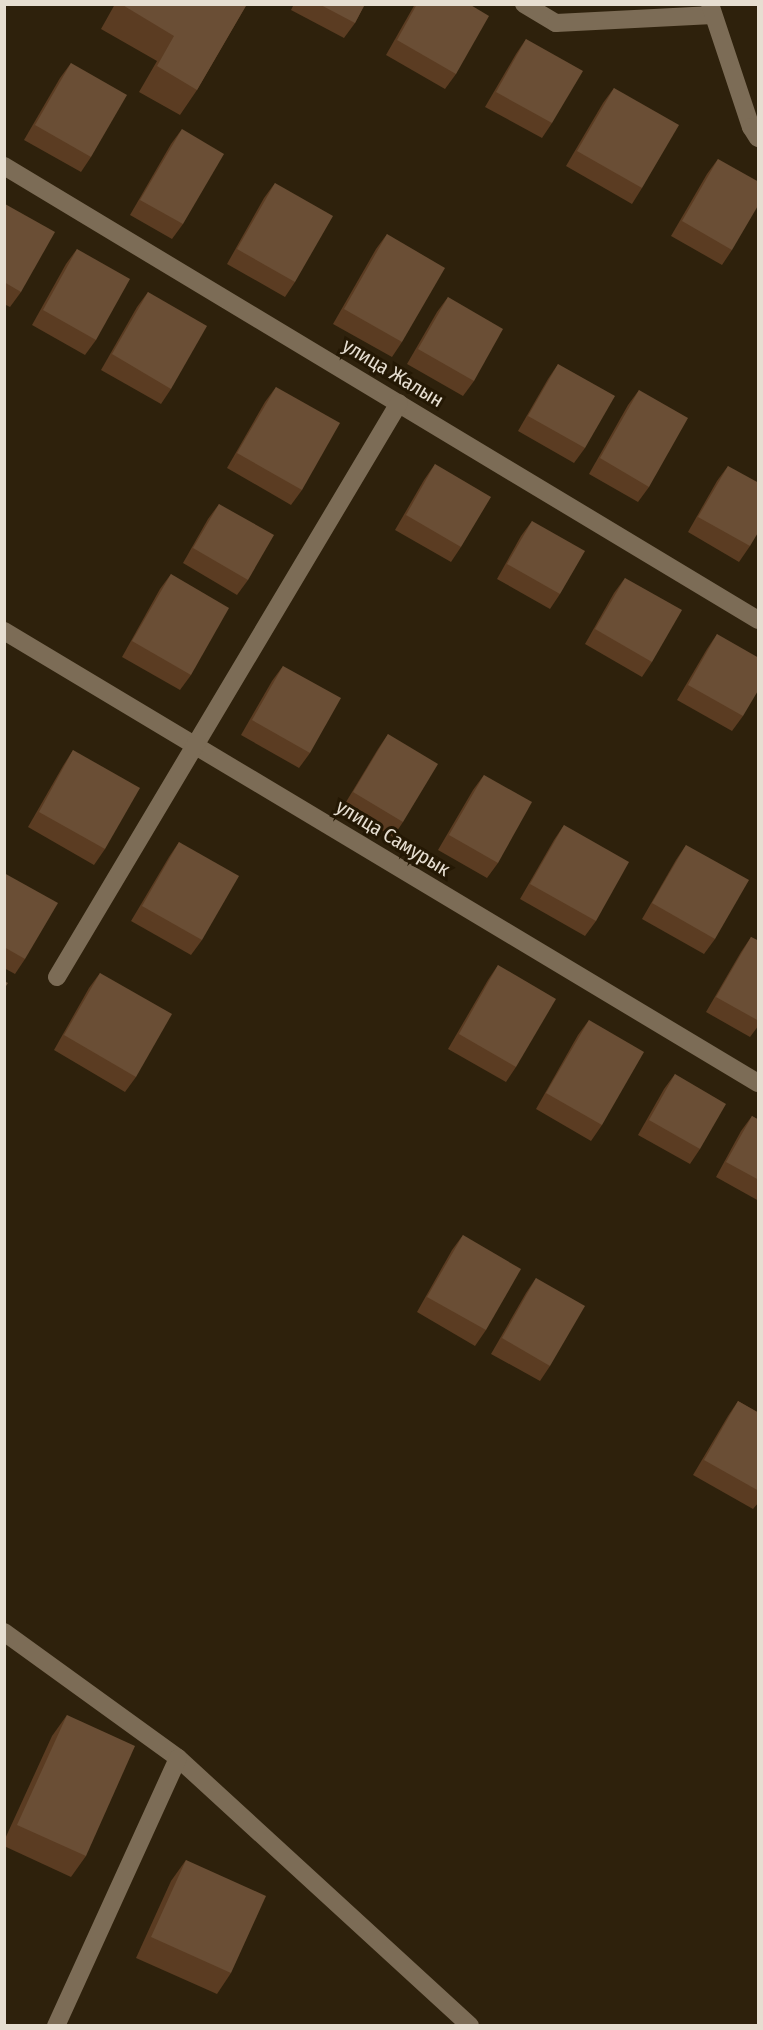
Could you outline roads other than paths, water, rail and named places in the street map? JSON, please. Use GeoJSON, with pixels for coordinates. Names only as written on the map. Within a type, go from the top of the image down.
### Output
{"type":"FeatureCollection","features":[{"type":"Feature","properties":{"kind":"street"},"geometry":{"type":"LineString","coordinates":[[524,4],[556,23],[712,10],[751,128],[759,138]]}},
{"type":"Feature","properties":{"kind":"street","name":"улица Жалын"},"geometry":{"type":"LineString","coordinates":[[4,166],[759,620]]}},
{"type":"Feature","properties":{"kind":"street"},"geometry":{"type":"LineString","coordinates":[[57,977],[399,404]]}},
{"type":"Feature","properties":{"kind":"street","name":"улица Самурык"},"geometry":{"type":"LineString","coordinates":[[4,632],[759,1083]]}},
{"type":"Feature","properties":{"kind":"street"},"geometry":{"type":"LineString","coordinates":[[4,1632],[178,1758],[470,2025]]}},
{"type":"Feature","properties":{"kind":"street"},"geometry":{"type":"LineString","coordinates":[[56,2025],[178,1758]]}}]}
